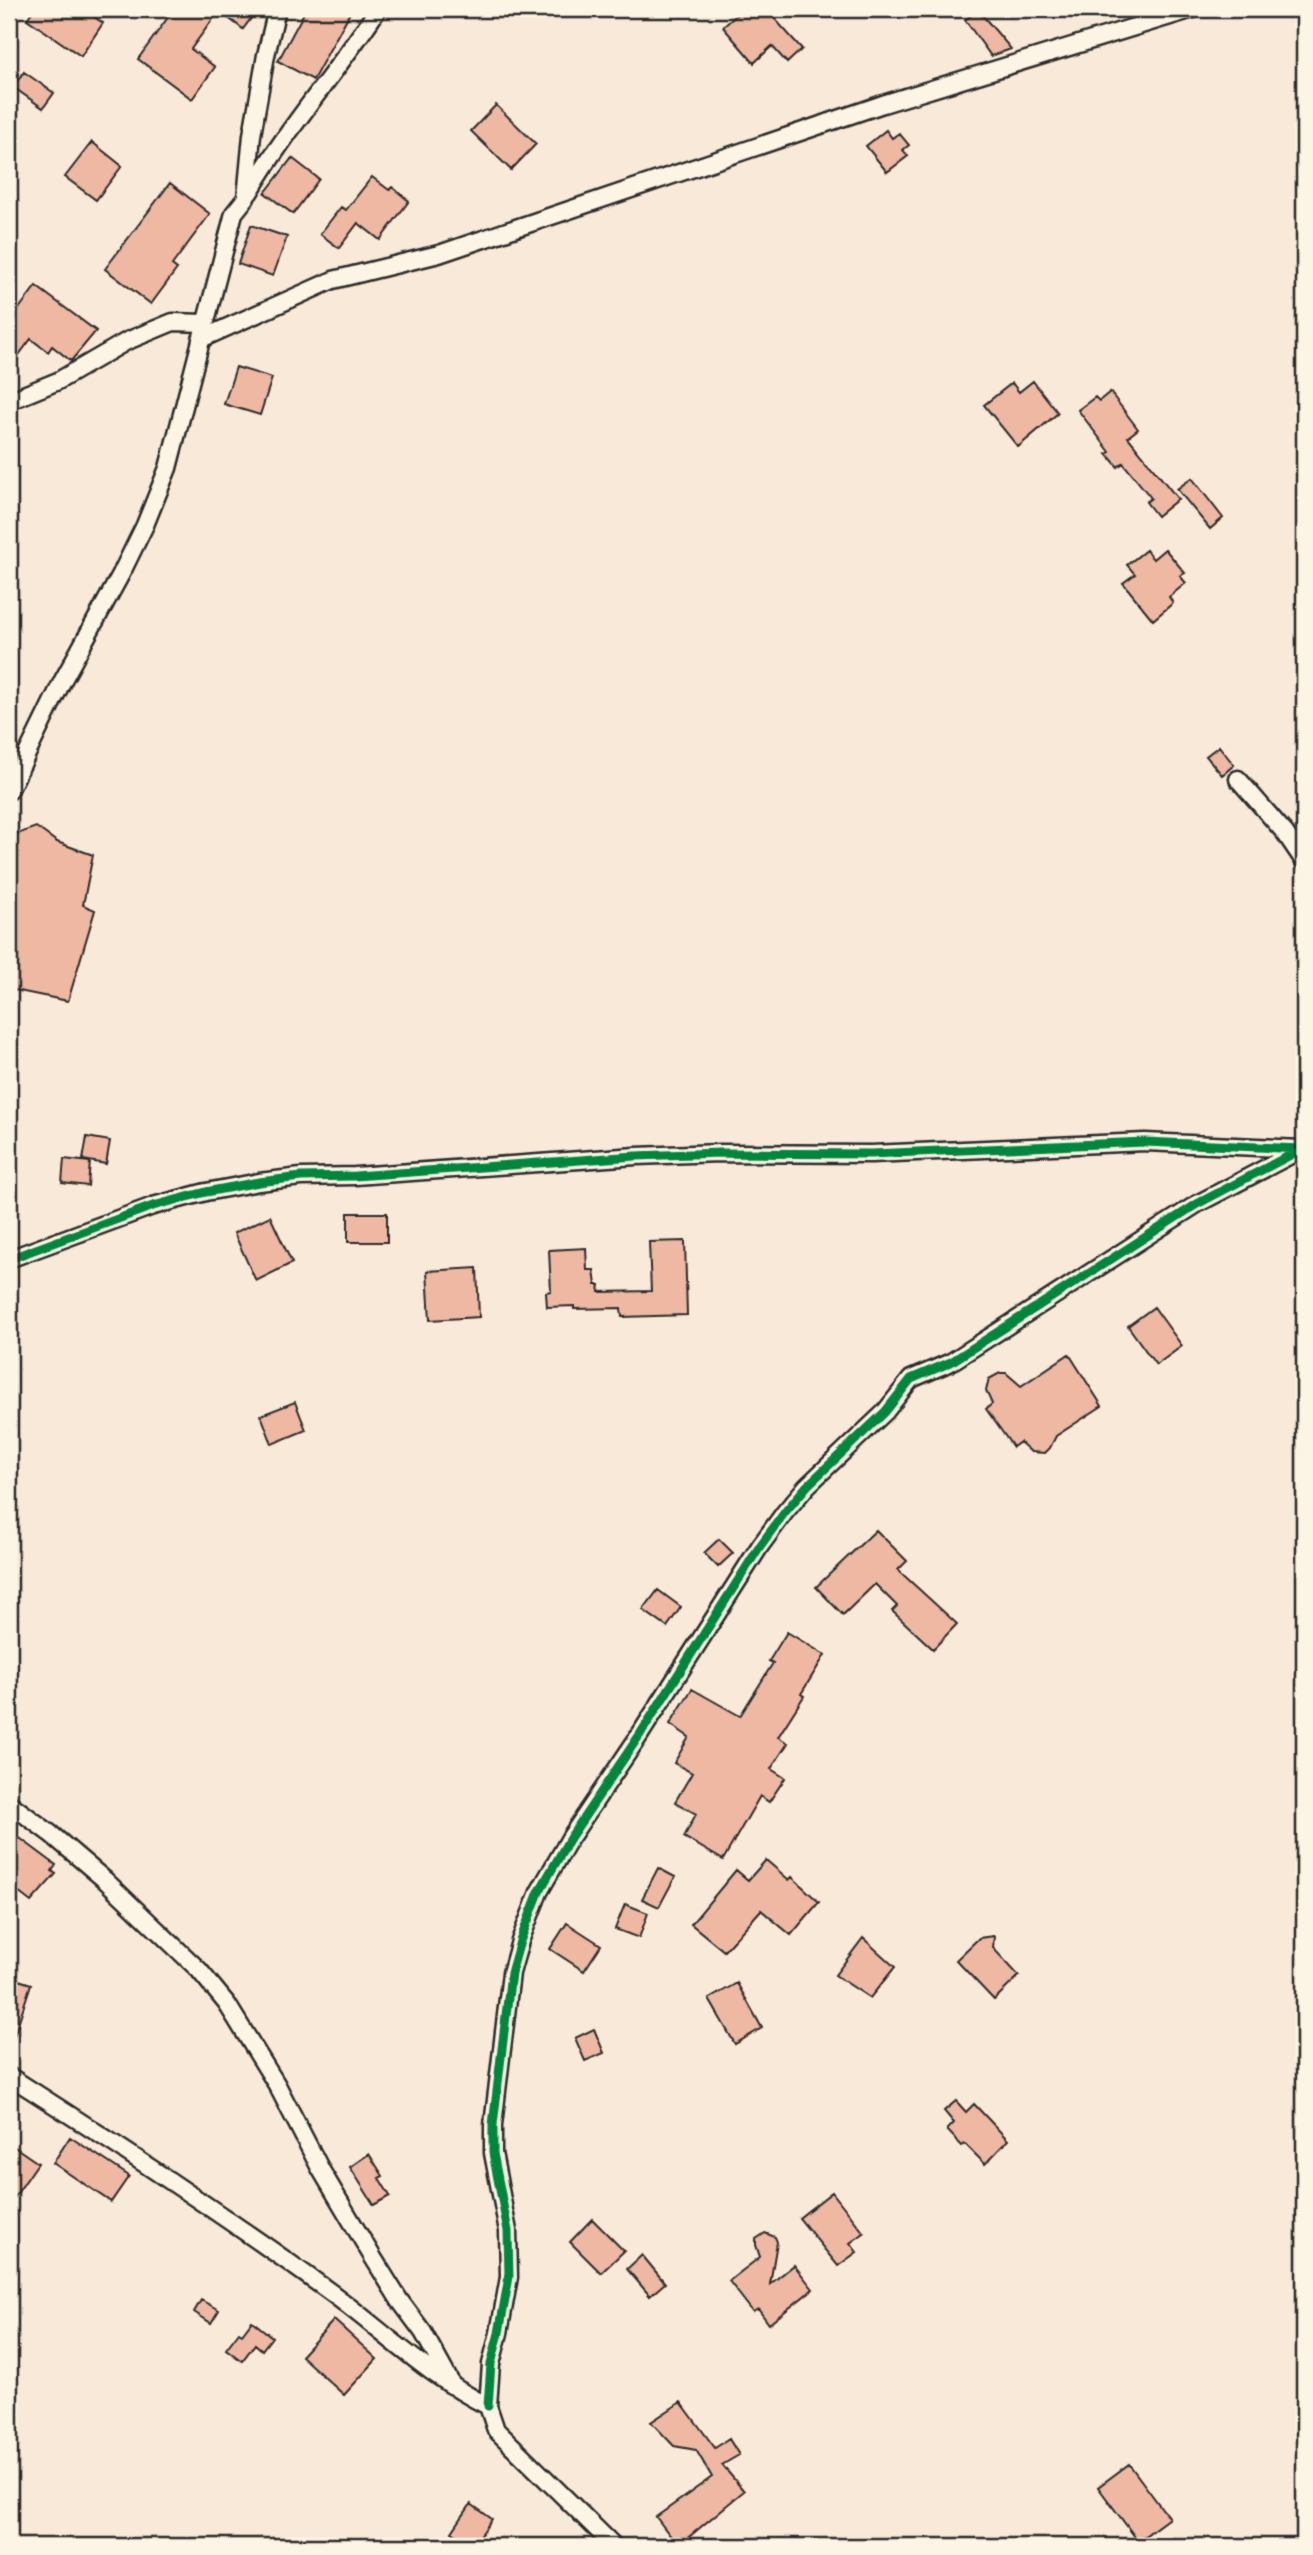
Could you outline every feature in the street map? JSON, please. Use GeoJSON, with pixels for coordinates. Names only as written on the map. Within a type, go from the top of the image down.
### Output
{"type":"FeatureCollection","features":[{"type":"Feature","properties":{"kind":"street"},"geometry":{"type":"LineString","coordinates":[[246,198],[252,135],[277,9]]}},
{"type":"Feature","properties":{"kind":"street"},"geometry":{"type":"LineString","coordinates":[[9,791],[63,680],[121,574],[168,468],[234,213],[276,148],[349,53],[378,9]]}},
{"type":"Feature","properties":{"kind":"street"},"geometry":{"type":"LineString","coordinates":[[9,401],[58,381],[127,341],[173,322],[203,331],[332,280],[439,254],[883,104],[1193,9]]}},
{"type":"Feature","properties":{"kind":"street"},"geometry":{"type":"LineString","coordinates":[[1238,779],[1285,834],[1304,861]]}},
{"type":"Feature","properties":{"kind":"street"},"geometry":{"type":"LineString","coordinates":[[9,1259],[153,1206],[205,1192],[301,1177],[720,1153],[871,1154],[1144,1142],[1303,1149]]}},
{"type":"Feature","properties":{"kind":"street"},"geometry":{"type":"LineString","coordinates":[[614,2546],[496,2430],[488,2406],[491,2364],[509,2277],[508,2231],[493,2153],[493,2125],[505,2011],[510,1973],[529,1915],[554,1863],[639,1737],[760,1546],[785,1512],[807,1486],[885,1412],[911,1379],[951,1362],[1197,1204],[1303,1149]]}},
{"type":"Feature","properties":{"kind":"street"},"geometry":{"type":"LineString","coordinates":[[9,1803],[105,1880],[199,1970],[227,2004],[277,2085],[321,2170],[372,2256],[423,2332],[446,2376],[460,2393]]}},
{"type":"Feature","properties":{"kind":"street"},"geometry":{"type":"LineString","coordinates":[[9,2076],[275,2252],[460,2393],[488,2406]]}},
{"type":"Feature","properties":{"kind":"building"},"geometry":{"type":"Polygon","coordinates":[[[34,9],[82,9],[103,23],[81,56],[27,19],[34,9]]]}},
{"type":"Feature","properties":{"kind":"building"},"geometry":{"type":"Polygon","coordinates":[[[174,9],[258,9],[243,29],[219,11],[191,49],[215,67],[192,99],[138,59],[174,9]]]}},
{"type":"Feature","properties":{"kind":"building"},"geometry":{"type":"Polygon","coordinates":[[[306,9],[352,9],[313,80],[278,61],[306,9]]]}},
{"type":"Feature","properties":{"kind":"building"},"geometry":{"type":"Polygon","coordinates":[[[743,9],[766,9],[802,49],[787,63],[772,46],[754,63],[723,27],[743,9]]]}},
{"type":"Feature","properties":{"kind":"building"},"geometry":{"type":"Polygon","coordinates":[[[978,10],[1011,49],[991,56],[965,20],[978,10]]]}},
{"type":"Feature","properties":{"kind":"building"},"geometry":{"type":"Polygon","coordinates":[[[24,72],[54,93],[43,108],[13,87],[24,72]]]}},
{"type":"Feature","properties":{"kind":"building"},"geometry":{"type":"Polygon","coordinates":[[[496,105],[536,144],[511,170],[471,131],[496,105]]]}},
{"type":"Feature","properties":{"kind":"building"},"geometry":{"type":"Polygon","coordinates":[[[886,130],[892,138],[899,133],[909,145],[903,150],[908,156],[887,172],[866,146],[886,130]]]}},
{"type":"Feature","properties":{"kind":"building"},"geometry":{"type":"Polygon","coordinates":[[[92,142],[122,166],[96,200],[65,177],[92,142]]]}},
{"type":"Feature","properties":{"kind":"building"},"geometry":{"type":"Polygon","coordinates":[[[292,158],[319,179],[293,214],[265,193],[292,158]]]}},
{"type":"Feature","properties":{"kind":"building"},"geometry":{"type":"Polygon","coordinates":[[[372,177],[389,190],[392,187],[409,201],[380,240],[358,223],[339,248],[320,234],[341,207],[346,210],[372,177]]]}},
{"type":"Feature","properties":{"kind":"building"},"geometry":{"type":"Polygon","coordinates":[[[170,183],[210,214],[172,265],[177,269],[151,304],[105,269],[170,183]]]}},
{"type":"Feature","properties":{"kind":"building"},"geometry":{"type":"Polygon","coordinates":[[[251,225],[287,237],[273,276],[238,264],[251,225]]]}},
{"type":"Feature","properties":{"kind":"building"},"geometry":{"type":"Polygon","coordinates":[[[36,286],[96,331],[71,361],[52,346],[48,352],[31,339],[9,368],[9,322],[36,286]]]}},
{"type":"Feature","properties":{"kind":"building"},"geometry":{"type":"Polygon","coordinates":[[[236,367],[272,378],[260,415],[224,404],[236,367]]]}},
{"type":"Feature","properties":{"kind":"building"},"geometry":{"type":"Polygon","coordinates":[[[1033,381],[1058,413],[1018,447],[984,405],[1012,383],[1019,392],[1033,381]]]}},
{"type":"Feature","properties":{"kind":"building"},"geometry":{"type":"Polygon","coordinates":[[[1110,392],[1138,429],[1128,437],[1178,499],[1157,516],[1146,502],[1151,498],[1123,463],[1118,467],[1107,454],[1110,452],[1078,410],[1095,397],[1099,401],[1110,392]]]}},
{"type":"Feature","properties":{"kind":"building"},"geometry":{"type":"Polygon","coordinates":[[[1192,478],[1223,518],[1210,529],[1177,489],[1192,478]]]}},
{"type":"Feature","properties":{"kind":"building"},"geometry":{"type":"Polygon","coordinates":[[[1165,549],[1185,573],[1180,576],[1186,583],[1169,597],[1173,603],[1153,620],[1123,583],[1135,574],[1127,565],[1146,550],[1153,559],[1165,549]]]}},
{"type":"Feature","properties":{"kind":"building"},"geometry":{"type":"Polygon","coordinates":[[[1219,746],[1234,765],[1222,775],[1206,756],[1219,746]]]}},
{"type":"Feature","properties":{"kind":"building"},"geometry":{"type":"Polygon","coordinates":[[[36,827],[57,842],[93,855],[83,905],[95,910],[68,1001],[9,989],[9,844],[12,836],[36,827]]]}},
{"type":"Feature","properties":{"kind":"building"},"geometry":{"type":"Polygon","coordinates":[[[87,1137],[110,1141],[106,1164],[83,1160],[87,1137]]]}},
{"type":"Feature","properties":{"kind":"building"},"geometry":{"type":"Polygon","coordinates":[[[64,1159],[90,1162],[88,1186],[62,1183],[64,1159]]]}},
{"type":"Feature","properties":{"kind":"building"},"geometry":{"type":"Polygon","coordinates":[[[348,1213],[387,1213],[387,1242],[348,1242],[348,1213]]]}},
{"type":"Feature","properties":{"kind":"building"},"geometry":{"type":"Polygon","coordinates":[[[270,1216],[292,1263],[256,1281],[234,1233],[270,1216]]]}},
{"type":"Feature","properties":{"kind":"building"},"geometry":{"type":"Polygon","coordinates":[[[685,1241],[687,1315],[622,1317],[621,1308],[547,1307],[546,1292],[551,1291],[549,1250],[586,1248],[587,1270],[594,1270],[596,1285],[600,1285],[599,1292],[651,1291],[649,1242],[685,1241]]]}},
{"type":"Feature","properties":{"kind":"building"},"geometry":{"type":"Polygon","coordinates":[[[477,1268],[479,1317],[430,1320],[427,1271],[477,1268]]]}},
{"type":"Feature","properties":{"kind":"building"},"geometry":{"type":"Polygon","coordinates":[[[1154,1307],[1182,1346],[1156,1365],[1128,1326],[1154,1307]]]}},
{"type":"Feature","properties":{"kind":"building"},"geometry":{"type":"Polygon","coordinates":[[[1069,1354],[1102,1406],[1056,1436],[1045,1453],[1031,1452],[1020,1442],[1013,1447],[986,1409],[992,1404],[986,1391],[989,1379],[1006,1373],[1021,1386],[1069,1354]]]}},
{"type":"Feature","properties":{"kind":"building"},"geometry":{"type":"Polygon","coordinates":[[[295,1402],[306,1430],[272,1444],[261,1415],[295,1402]]]}},
{"type":"Feature","properties":{"kind":"building"},"geometry":{"type":"Polygon","coordinates":[[[876,1530],[907,1561],[898,1570],[957,1624],[933,1649],[892,1611],[897,1606],[875,1584],[843,1615],[816,1587],[876,1530]]]}},
{"type":"Feature","properties":{"kind":"building"},"geometry":{"type":"Polygon","coordinates":[[[719,1539],[733,1553],[718,1567],[704,1553],[719,1539]]]}},
{"type":"Feature","properties":{"kind":"building"},"geometry":{"type":"Polygon","coordinates":[[[658,1590],[681,1607],[667,1627],[643,1610],[658,1590]]]}},
{"type":"Feature","properties":{"kind":"building"},"geometry":{"type":"Polygon","coordinates":[[[787,1632],[825,1655],[801,1694],[804,1696],[778,1737],[788,1743],[771,1769],[785,1778],[769,1802],[760,1796],[723,1860],[684,1837],[696,1814],[675,1802],[692,1773],[674,1763],[689,1737],[670,1724],[692,1689],[740,1716],[773,1663],[769,1661],[787,1632]]]}},
{"type":"Feature","properties":{"kind":"building"},"geometry":{"type":"Polygon","coordinates":[[[9,1830],[56,1865],[52,1871],[56,1874],[31,1902],[9,1885],[9,1830]]]}},
{"type":"Feature","properties":{"kind":"building"},"geometry":{"type":"Polygon","coordinates":[[[766,1860],[789,1880],[792,1877],[819,1902],[791,1935],[761,1910],[724,1951],[691,1924],[736,1870],[748,1880],[766,1860]]]}},
{"type":"Feature","properties":{"kind":"building"},"geometry":{"type":"Polygon","coordinates":[[[658,1868],[675,1877],[659,1907],[642,1899],[658,1868]]]}},
{"type":"Feature","properties":{"kind":"building"},"geometry":{"type":"Polygon","coordinates":[[[625,1904],[648,1913],[639,1938],[615,1929],[625,1904]]]}},
{"type":"Feature","properties":{"kind":"building"},"geometry":{"type":"Polygon","coordinates":[[[567,1923],[601,1945],[584,1971],[550,1949],[567,1923]]]}},
{"type":"Feature","properties":{"kind":"building"},"geometry":{"type":"Polygon","coordinates":[[[994,1936],[993,1948],[1019,1976],[994,2000],[956,1960],[979,1938],[994,1936]]]}},
{"type":"Feature","properties":{"kind":"building"},"geometry":{"type":"Polygon","coordinates":[[[863,1938],[895,1967],[870,1998],[835,1975],[863,1938]]]}},
{"type":"Feature","properties":{"kind":"building"},"geometry":{"type":"Polygon","coordinates":[[[9,1977],[31,1984],[12,2042],[9,2042],[9,1977]]]}},
{"type":"Feature","properties":{"kind":"building"},"geometry":{"type":"Polygon","coordinates":[[[737,1983],[762,2028],[735,2044],[709,1999],[737,1983]]]}},
{"type":"Feature","properties":{"kind":"building"},"geometry":{"type":"Polygon","coordinates":[[[594,2029],[604,2053],[585,2061],[575,2038],[594,2029]]]}},
{"type":"Feature","properties":{"kind":"building"},"geometry":{"type":"Polygon","coordinates":[[[956,2101],[966,2112],[974,2104],[1008,2140],[985,2164],[947,2130],[954,2123],[944,2111],[956,2101]]]}},
{"type":"Feature","properties":{"kind":"building"},"geometry":{"type":"Polygon","coordinates":[[[70,2137],[129,2176],[111,2202],[53,2163],[70,2137]]]}},
{"type":"Feature","properties":{"kind":"building"},"geometry":{"type":"Polygon","coordinates":[[[9,2143],[38,2163],[9,2205],[9,2143]]]}},
{"type":"Feature","properties":{"kind":"building"},"geometry":{"type":"Polygon","coordinates":[[[369,2154],[383,2176],[379,2178],[390,2196],[374,2205],[350,2167],[369,2154]]]}},
{"type":"Feature","properties":{"kind":"building"},"geometry":{"type":"Polygon","coordinates":[[[832,2192],[864,2233],[850,2243],[857,2252],[838,2266],[799,2218],[832,2192]]]}},
{"type":"Feature","properties":{"kind":"building"},"geometry":{"type":"Polygon","coordinates":[[[592,2219],[624,2251],[601,2273],[570,2242],[592,2219]]]}},
{"type":"Feature","properties":{"kind":"building"},"geometry":{"type":"Polygon","coordinates":[[[765,2233],[775,2237],[777,2242],[770,2284],[794,2265],[813,2289],[769,2324],[758,2309],[753,2312],[729,2281],[760,2257],[756,2239],[765,2233]]]}},
{"type":"Feature","properties":{"kind":"building"},"geometry":{"type":"Polygon","coordinates":[[[642,2255],[665,2283],[650,2296],[627,2269],[642,2255]]]}},
{"type":"Feature","properties":{"kind":"building"},"geometry":{"type":"Polygon","coordinates":[[[201,2300],[219,2310],[211,2323],[194,2312],[201,2300]]]}},
{"type":"Feature","properties":{"kind":"building"},"geometry":{"type":"Polygon","coordinates":[[[334,2320],[377,2359],[344,2395],[301,2356],[334,2320]]]}},
{"type":"Feature","properties":{"kind":"building"},"geometry":{"type":"Polygon","coordinates":[[[252,2321],[272,2337],[262,2350],[255,2344],[242,2361],[226,2349],[252,2321]]]}},
{"type":"Feature","properties":{"kind":"building"},"geometry":{"type":"Polygon","coordinates":[[[681,2402],[715,2448],[729,2439],[739,2455],[722,2465],[744,2491],[678,2546],[656,2517],[712,2477],[696,2450],[674,2446],[651,2422],[681,2402]]]}},
{"type":"Feature","properties":{"kind":"building"},"geometry":{"type":"Polygon","coordinates":[[[1129,2464],[1169,2518],[1138,2541],[1098,2487],[1129,2464]]]}},
{"type":"Feature","properties":{"kind":"building"},"geometry":{"type":"Polygon","coordinates":[[[471,2504],[492,2519],[473,2546],[452,2532],[471,2504]]]}},
{"type":"Feature","properties":{"kind":"cycle path"},"geometry":{"type":"LineString","coordinates":[[9,1259],[153,1206],[206,1192],[301,1177],[720,1153],[871,1154],[1145,1142],[1301,1149]]}},
{"type":"Feature","properties":{"kind":"cycle path"},"geometry":{"type":"LineString","coordinates":[[488,2406],[491,2364],[509,2277],[508,2231],[493,2153],[493,2125],[511,1973],[539,1892],[570,1838],[639,1736],[760,1546],[785,1512],[807,1486],[885,1412],[911,1379],[951,1362],[1197,1204],[1302,1149]]}}]}
